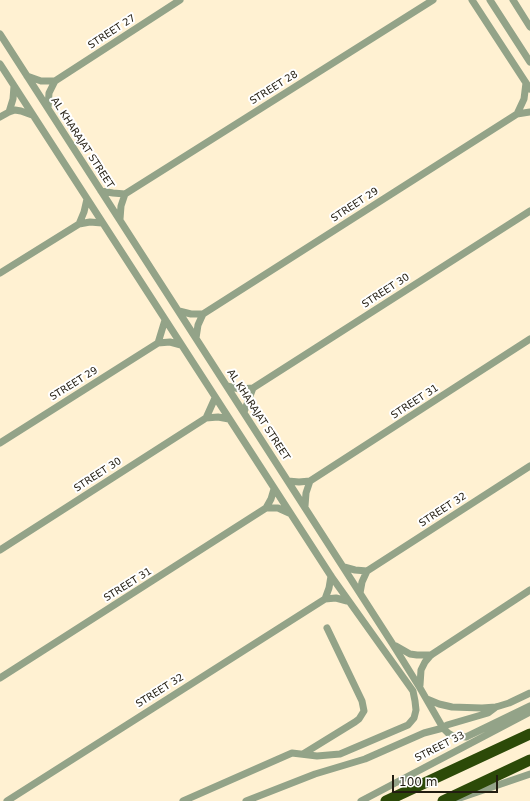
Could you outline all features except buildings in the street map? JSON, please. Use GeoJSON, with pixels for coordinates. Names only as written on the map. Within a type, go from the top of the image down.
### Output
{"type":"FeatureCollection","features":[{"type":"Feature","properties":{"kind":"highway"},"geometry":{"type":"LineString","coordinates":[[386,801],[530,734]]}},
{"type":"Feature","properties":{"kind":"highway"},"geometry":{"type":"LineString","coordinates":[[443,801],[530,760]]}},
{"type":"Feature","properties":{"kind":"street","name":"STREET 27"},"geometry":{"type":"LineString","coordinates":[[55,81],[180,0]]}},
{"type":"Feature","properties":{"kind":"street","name":"STREET 28"},"geometry":{"type":"LineString","coordinates":[[125,194],[433,0]]}},
{"type":"Feature","properties":{"kind":"street"},"geometry":{"type":"LineString","coordinates":[[472,0],[530,89]]}},
{"type":"Feature","properties":{"kind":"street"},"geometry":{"type":"LineString","coordinates":[[490,0],[530,62]]}},
{"type":"Feature","properties":{"kind":"street"},"geometry":{"type":"LineString","coordinates":[[513,0],[530,27]]}},
{"type":"Feature","properties":{"kind":"street","name":"AL KHARAJAT STREET"},"geometry":{"type":"LineString","coordinates":[[0,34],[305,506],[445,726]]}},
{"type":"Feature","properties":{"kind":"street"},"geometry":{"type":"LineString","coordinates":[[0,64],[330,576],[413,691],[416,710],[414,718],[408,725],[340,754],[328,756],[292,753],[183,801]]}},
{"type":"Feature","properties":{"kind":"street"},"geometry":{"type":"LineString","coordinates":[[28,76],[41,81],[55,81],[49,93],[48,108]]}},
{"type":"Feature","properties":{"kind":"street"},"geometry":{"type":"LineString","coordinates":[[517,114],[524,99],[526,82]]}},
{"type":"Feature","properties":{"kind":"street"},"geometry":{"type":"LineString","coordinates":[[9,112],[13,99],[14,86]]}},
{"type":"Feature","properties":{"kind":"street"},"geometry":{"type":"LineString","coordinates":[[0,117],[9,112],[21,111],[32,115]]}},
{"type":"Feature","properties":{"kind":"street","name":"STREET 29"},"geometry":{"type":"LineString","coordinates":[[203,314],[517,114],[530,112]]}},
{"type":"Feature","properties":{"kind":"street"},"geometry":{"type":"LineString","coordinates":[[101,191],[113,194],[125,194],[121,206],[120,219]]}},
{"type":"Feature","properties":{"kind":"street"},"geometry":{"type":"LineString","coordinates":[[79,224],[87,199]]}},
{"type":"Feature","properties":{"kind":"street","name":"STREET 30"},"geometry":{"type":"LineString","coordinates":[[253,388],[530,211]]}},
{"type":"Feature","properties":{"kind":"street"},"geometry":{"type":"LineString","coordinates":[[0,273],[79,224],[90,222],[102,223]]}},
{"type":"Feature","properties":{"kind":"street"},"geometry":{"type":"LineString","coordinates":[[179,311],[191,314],[203,314],[198,325],[196,338]]}},
{"type":"Feature","properties":{"kind":"street"},"geometry":{"type":"LineString","coordinates":[[165,320],[158,343],[170,342],[181,345]]}},
{"type":"Feature","properties":{"kind":"street","name":"STREET 31"},"geometry":{"type":"LineString","coordinates":[[310,481],[530,339]]}},
{"type":"Feature","properties":{"kind":"street","name":"STREET 29"},"geometry":{"type":"LineString","coordinates":[[0,443],[158,343]]}},
{"type":"Feature","properties":{"kind":"street"},"geometry":{"type":"LineString","coordinates":[[227,386],[240,389],[253,388],[244,412]]}},
{"type":"Feature","properties":{"kind":"street"},"geometry":{"type":"LineString","coordinates":[[215,398],[206,418],[218,417],[229,419]]}},
{"type":"Feature","properties":{"kind":"street","name":"STREET 30"},"geometry":{"type":"LineString","coordinates":[[0,550],[206,418]]}},
{"type":"Feature","properties":{"kind":"street","name":"STREET 32"},"geometry":{"type":"LineString","coordinates":[[367,571],[530,466]]}},
{"type":"Feature","properties":{"kind":"street"},"geometry":{"type":"LineString","coordinates":[[288,481],[310,481],[306,493],[305,506]]}},
{"type":"Feature","properties":{"kind":"street"},"geometry":{"type":"LineString","coordinates":[[274,489],[266,508],[278,508],[290,513]]}},
{"type":"Feature","properties":{"kind":"street","name":"STREET 31"},"geometry":{"type":"LineString","coordinates":[[0,678],[266,508]]}},
{"type":"Feature","properties":{"kind":"street"},"geometry":{"type":"LineString","coordinates":[[344,567],[367,571],[362,582],[360,593]]}},
{"type":"Feature","properties":{"kind":"street"},"geometry":{"type":"LineString","coordinates":[[330,576],[329,588],[325,598],[336,598],[347,601]]}},
{"type":"Feature","properties":{"kind":"street"},"geometry":{"type":"LineString","coordinates":[[420,688],[421,670],[430,655],[530,590]]}},
{"type":"Feature","properties":{"kind":"street","name":"STREET 32"},"geometry":{"type":"LineString","coordinates":[[7,801],[325,598]]}},
{"type":"Feature","properties":{"kind":"street"},"geometry":{"type":"LineString","coordinates":[[303,754],[355,722],[364,711],[362,701],[327,628]]}},
{"type":"Feature","properties":{"kind":"street"},"geometry":{"type":"LineString","coordinates":[[392,643],[410,654],[430,655]]}},
{"type":"Feature","properties":{"kind":"street"},"geometry":{"type":"LineString","coordinates":[[427,699],[452,707],[482,708],[496,707],[509,703],[530,693]]}},
{"type":"Feature","properties":{"kind":"street"},"geometry":{"type":"LineString","coordinates":[[445,726],[448,733],[453,736],[466,737],[530,706]]}},
{"type":"Feature","properties":{"kind":"street"},"geometry":{"type":"LineString","coordinates":[[246,801],[315,774],[365,759],[424,733],[488,713],[496,707]]}},
{"type":"Feature","properties":{"kind":"street","name":"STREET 33"},"geometry":{"type":"LineString","coordinates":[[361,801],[530,712]]}},
{"type":"Feature","properties":{"kind":"street"},"geometry":{"type":"LineString","coordinates":[[449,801],[530,774]]}}]}
